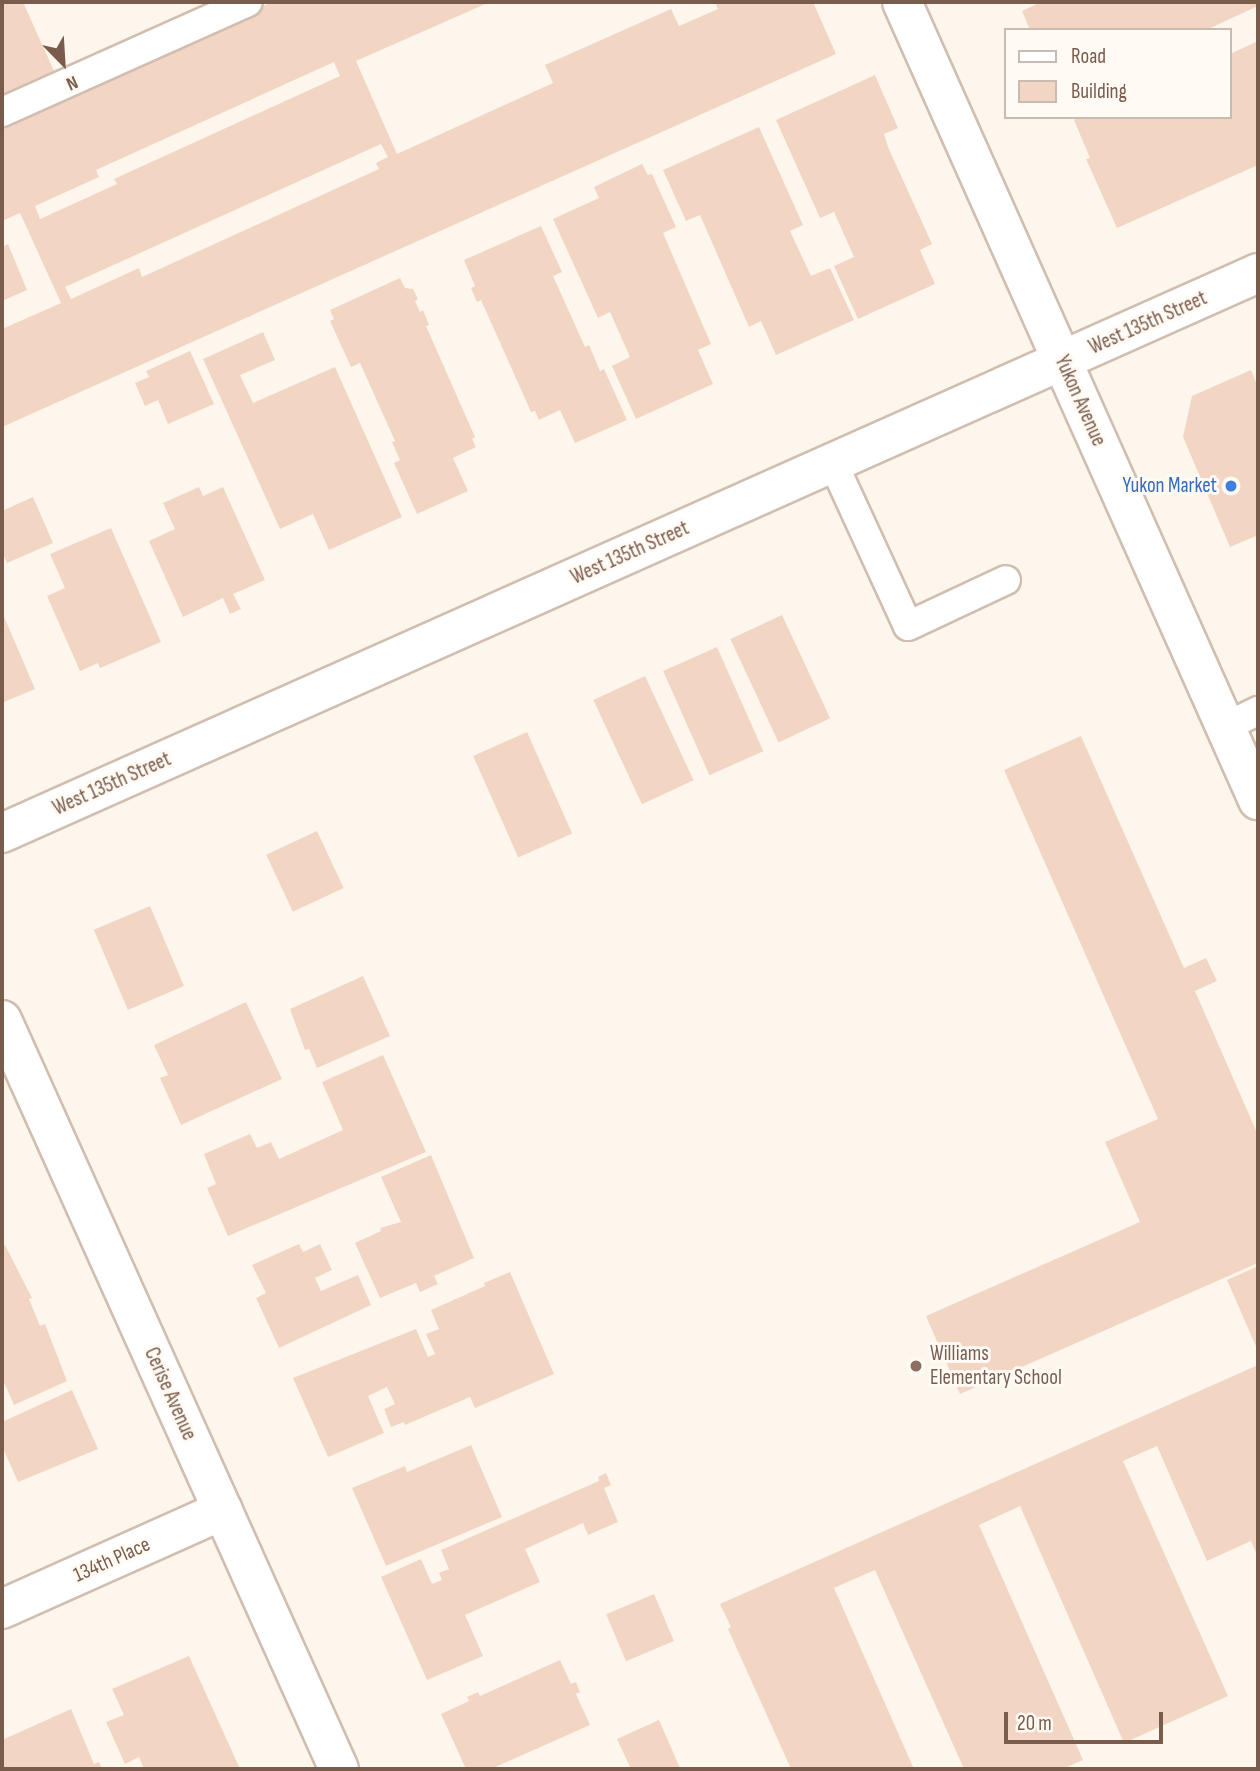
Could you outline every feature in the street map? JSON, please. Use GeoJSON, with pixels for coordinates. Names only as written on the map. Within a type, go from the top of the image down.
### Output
{"type":"FeatureCollection","features":[{"type":"Feature","properties":{"kind":"street","name":"Yukon Avenue"},"geometry":{"type":"LineString","coordinates":[[902,2],[1062,362],[1242,719],[1258,800]]}},
{"type":"Feature","properties":{"kind":"street","name":"West 135th Street"},"geometry":{"type":"LineString","coordinates":[[2,833],[1258,273]]}},
{"type":"Feature","properties":{"kind":"street","name":"Cerise Avenue"},"geometry":{"type":"LineString","coordinates":[[2,1020],[339,1769]]}},
{"type":"Feature","properties":{"kind":"street","name":"134th Place"},"geometry":{"type":"LineString","coordinates":[[2,1609],[223,1510]]}},
{"type":"Feature","properties":{"kind":"lane"},"geometry":{"type":"LineString","coordinates":[[2,112],[248,2]]}},
{"type":"Feature","properties":{"kind":"lane"},"geometry":{"type":"LineString","coordinates":[[833,463],[908,626],[1006,580]]}},
{"type":"Feature","properties":{"kind":"building"},"geometry":{"type":"Polygon","coordinates":[[[2,2],[23,2],[54,71],[2,94],[2,2]]]}},
{"type":"Feature","properties":{"kind":"building"},"geometry":{"type":"Polygon","coordinates":[[[272,2],[490,2],[356,61],[397,154],[553,83],[545,65],[671,9],[679,26],[718,9],[715,2],[813,2],[836,54],[2,427],[2,329],[61,303],[20,213],[2,221],[2,123],[272,2]],[[334,62],[96,170],[99,177],[35,206],[40,219],[117,184],[114,179],[340,76],[334,62]],[[381,144],[65,287],[71,299],[139,268],[142,277],[379,169],[376,163],[388,157],[381,144]]]}},
{"type":"Feature","properties":{"kind":"building"},"geometry":{"type":"Polygon","coordinates":[[[1041,2],[1258,2],[1258,6],[1210,28],[1029,28],[1022,11],[1041,2]]]}},
{"type":"Feature","properties":{"kind":"building"},"geometry":{"type":"Polygon","coordinates":[[[1258,41],[1258,165],[1117,228],[1086,159],[1090,158],[1074,120],[1232,119],[1232,53],[1258,41]]]}},
{"type":"Feature","properties":{"kind":"building"},"geometry":{"type":"Polygon","coordinates":[[[875,75],[898,128],[884,134],[888,147],[932,244],[920,250],[935,284],[858,319],[834,266],[854,257],[834,212],[820,218],[776,120],[875,75]]]}},
{"type":"Feature","properties":{"kind":"building"},"geometry":{"type":"Polygon","coordinates":[[[759,127],[803,225],[790,231],[811,276],[830,268],[854,320],[776,355],[761,321],[749,327],[700,215],[686,221],[663,170],[759,127]]]}},
{"type":"Feature","properties":{"kind":"building"},"geometry":{"type":"Polygon","coordinates":[[[642,164],[648,175],[652,174],[676,227],[663,233],[711,344],[698,350],[713,384],[636,419],[612,366],[630,357],[610,312],[598,318],[553,219],[599,198],[594,187],[642,164]]]}},
{"type":"Feature","properties":{"kind":"building"},"geometry":{"type":"Polygon","coordinates":[[[541,226],[562,272],[553,276],[585,347],[589,345],[600,371],[604,369],[627,420],[575,443],[560,410],[539,420],[535,411],[531,412],[481,300],[477,302],[471,288],[475,286],[464,260],[541,226]]]}},
{"type":"Feature","properties":{"kind":"building"},"geometry":{"type":"Polygon","coordinates":[[[8,244],[27,290],[2,301],[2,247],[8,244]]]}},
{"type":"Feature","properties":{"kind":"building"},"geometry":{"type":"Polygon","coordinates":[[[400,278],[405,288],[413,289],[420,312],[423,310],[429,325],[426,326],[475,437],[472,439],[476,447],[453,458],[468,491],[417,514],[394,463],[400,460],[392,442],[395,441],[360,363],[351,367],[330,321],[334,319],[330,310],[400,278]]]}},
{"type":"Feature","properties":{"kind":"building"},"geometry":{"type":"Polygon","coordinates":[[[263,332],[275,360],[240,375],[253,403],[335,367],[402,517],[329,550],[313,514],[280,529],[203,359],[263,332]]]}},
{"type":"Feature","properties":{"kind":"building"},"geometry":{"type":"Polygon","coordinates":[[[190,351],[214,404],[168,424],[158,400],[145,406],[135,383],[149,377],[146,371],[190,351]]]}},
{"type":"Feature","properties":{"kind":"building","name":"Yukon Market"},"geometry":{"type":"Polygon","coordinates":[[[1251,370],[1258,387],[1258,540],[1256,536],[1230,547],[1183,437],[1192,396],[1251,370]]]}},
{"type":"Feature","properties":{"kind":"building"},"geometry":{"type":"Polygon","coordinates":[[[199,487],[203,496],[223,487],[265,580],[233,594],[241,609],[230,614],[223,598],[183,617],[149,541],[175,529],[163,503],[199,487]]]}},
{"type":"Feature","properties":{"kind":"building"},"geometry":{"type":"Polygon","coordinates":[[[33,497],[53,543],[7,563],[2,552],[2,511],[33,497]]]}},
{"type":"Feature","properties":{"kind":"building"},"geometry":{"type":"Polygon","coordinates":[[[111,528],[161,642],[100,668],[98,663],[80,671],[47,596],[65,588],[50,554],[111,528]]]}},
{"type":"Feature","properties":{"kind":"building"},"geometry":{"type":"Polygon","coordinates":[[[2,612],[35,689],[2,703],[2,612]]]}},
{"type":"Feature","properties":{"kind":"building"},"geometry":{"type":"Polygon","coordinates":[[[782,615],[830,718],[779,742],[730,639],[782,615]]]}},
{"type":"Feature","properties":{"kind":"building"},"geometry":{"type":"Polygon","coordinates":[[[717,647],[763,751],[709,775],[663,671],[717,647]]]}},
{"type":"Feature","properties":{"kind":"building"},"geometry":{"type":"Polygon","coordinates":[[[645,676],[694,780],[642,804],[593,700],[645,676]]]}},
{"type":"Feature","properties":{"kind":"building"},"geometry":{"type":"Polygon","coordinates":[[[527,732],[572,833],[518,857],[473,756],[527,732]]]}},
{"type":"Feature","properties":{"kind":"building"},"geometry":{"type":"Polygon","coordinates":[[[1081,736],[1184,968],[1206,958],[1217,981],[1195,991],[1258,1135],[1258,1263],[960,1394],[926,1316],[1140,1222],[1105,1142],[1158,1119],[1004,770],[1081,736]]]}},
{"type":"Feature","properties":{"kind":"building"},"geometry":{"type":"Polygon","coordinates":[[[317,831],[344,888],[293,912],[266,855],[317,831]]]}},
{"type":"Feature","properties":{"kind":"building"},"geometry":{"type":"Polygon","coordinates":[[[150,906],[184,986],[128,1010],[94,930],[150,906]]]}},
{"type":"Feature","properties":{"kind":"building"},"geometry":{"type":"Polygon","coordinates":[[[363,976],[390,1036],[317,1068],[309,1049],[305,1050],[290,1009],[363,976]]]}},
{"type":"Feature","properties":{"kind":"building"},"geometry":{"type":"Polygon","coordinates":[[[246,1002],[282,1079],[181,1125],[160,1078],[168,1075],[154,1045],[246,1002]]]}},
{"type":"Feature","properties":{"kind":"building"},"geometry":{"type":"Polygon","coordinates":[[[383,1055],[426,1152],[228,1236],[207,1188],[216,1184],[204,1154],[250,1134],[257,1148],[271,1142],[279,1159],[343,1130],[322,1082],[383,1055]]]}},
{"type":"Feature","properties":{"kind":"building"},"geometry":{"type":"Polygon","coordinates":[[[431,1155],[474,1258],[434,1276],[438,1284],[420,1292],[416,1283],[380,1298],[355,1243],[381,1231],[380,1228],[401,1222],[381,1177],[431,1155]]]}},
{"type":"Feature","properties":{"kind":"building"},"geometry":{"type":"Polygon","coordinates":[[[299,1244],[303,1252],[320,1244],[332,1270],[315,1278],[321,1291],[358,1275],[371,1305],[279,1348],[256,1298],[266,1293],[252,1265],[299,1244]]]}},
{"type":"Feature","properties":{"kind":"building"},"geometry":{"type":"Polygon","coordinates":[[[5,1245],[32,1298],[29,1299],[40,1326],[45,1324],[67,1381],[14,1405],[2,1378],[2,1246],[5,1245]]]}},
{"type":"Feature","properties":{"kind":"building"},"geometry":{"type":"Polygon","coordinates":[[[1256,1267],[1258,1271],[1258,1351],[1227,1280],[1256,1267]]]}},
{"type":"Feature","properties":{"kind":"building"},"geometry":{"type":"Polygon","coordinates":[[[510,1272],[554,1374],[475,1408],[470,1397],[405,1425],[404,1422],[391,1427],[384,1409],[395,1404],[387,1387],[368,1396],[384,1433],[328,1457],[293,1378],[416,1329],[428,1357],[435,1354],[426,1334],[439,1329],[431,1310],[510,1272]]]}},
{"type":"Feature","properties":{"kind":"building"},"geometry":{"type":"Polygon","coordinates":[[[1258,1365],[1258,1557],[1251,1541],[1207,1561],[1157,1446],[1123,1461],[1228,1696],[1124,1743],[1020,1506],[979,1525],[1083,1760],[1062,1769],[964,1769],[875,1570],[834,1588],[914,1769],[791,1769],[728,1629],[731,1627],[720,1604],[1258,1365]]]}},
{"type":"Feature","properties":{"kind":"building"},"geometry":{"type":"Polygon","coordinates":[[[72,1390],[98,1449],[18,1482],[2,1446],[2,1422],[72,1390]]]}},
{"type":"Feature","properties":{"kind":"building"},"geometry":{"type":"Polygon","coordinates":[[[471,1445],[502,1517],[386,1566],[352,1488],[405,1466],[407,1472],[471,1445]]]}},
{"type":"Feature","properties":{"kind":"building"},"geometry":{"type":"Polygon","coordinates":[[[606,1473],[611,1485],[604,1488],[618,1522],[588,1535],[583,1523],[525,1549],[540,1582],[465,1615],[483,1656],[427,1680],[381,1577],[421,1559],[432,1584],[442,1580],[439,1573],[449,1569],[441,1550],[599,1481],[598,1477],[606,1473]]]}},
{"type":"Feature","properties":{"kind":"building"},"geometry":{"type":"Polygon","coordinates":[[[654,1594],[674,1641],[626,1661],[606,1614],[654,1594]]]}},
{"type":"Feature","properties":{"kind":"building"},"geometry":{"type":"Polygon","coordinates":[[[189,1656],[240,1769],[144,1769],[139,1757],[125,1764],[106,1722],[124,1715],[112,1689],[189,1656]]]}},
{"type":"Feature","properties":{"kind":"building"},"geometry":{"type":"Polygon","coordinates":[[[560,1660],[571,1684],[576,1682],[580,1692],[576,1694],[590,1725],[491,1769],[466,1769],[441,1714],[469,1701],[467,1697],[478,1692],[480,1696],[560,1660]]]}},
{"type":"Feature","properties":{"kind":"building"},"geometry":{"type":"Polygon","coordinates":[[[71,1709],[94,1764],[99,1762],[102,1769],[3,1769],[2,1740],[71,1709]]]}},
{"type":"Feature","properties":{"kind":"building"},"geometry":{"type":"Polygon","coordinates":[[[659,1720],[680,1768],[631,1769],[617,1739],[659,1720]]]}},
{"type":"Feature","properties":{"kind":"place","name":"Yukon Market"},"geometry":{"type":"Point","coordinates":[1231,486]}},
{"type":"Feature","properties":{"kind":"place","name":"Williams Elementary School"},"geometry":{"type":"Point","coordinates":[916,1366]}}]}
